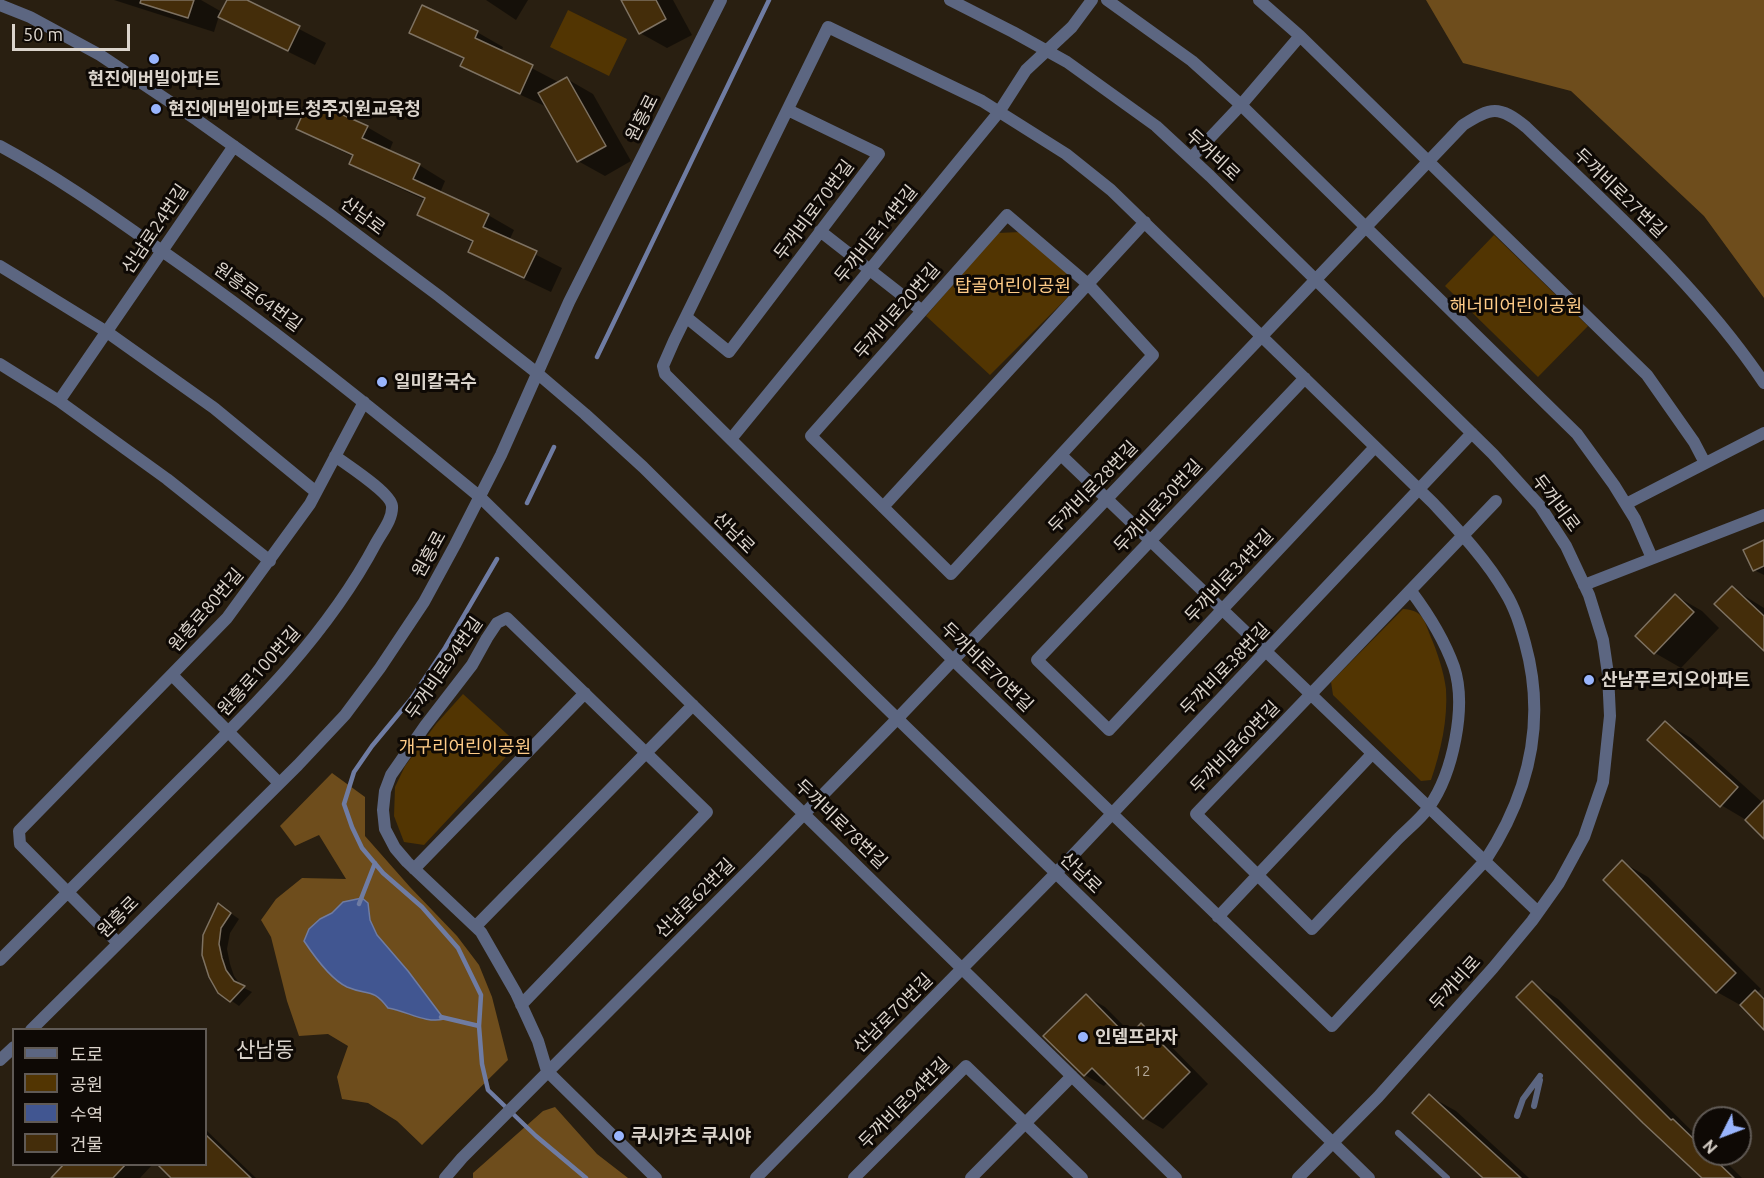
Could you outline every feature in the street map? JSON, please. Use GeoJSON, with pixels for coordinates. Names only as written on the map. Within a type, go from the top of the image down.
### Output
{"type":"FeatureCollection","features":[{"type":"Feature","properties":{"kind":"street","name":"원흥로"},"geometry":{"type":"LineString","coordinates":[[32,1028],[345,715],[380,668],[424,602],[480,497],[569,302],[721,0]]}},
{"type":"Feature","properties":{"kind":"street","name":"두꺼비로"},"geometry":{"type":"LineString","coordinates":[[950,0],[1046,50],[1156,126],[1472,433],[1540,506],[1566,546],[1584,585],[1603,640],[1608,674],[1610,717],[1603,782],[1584,837],[1559,883],[1493,968],[1378,1097],[1298,1178]]}},
{"type":"Feature","properties":{"kind":"street","name":"두꺼비로14번길"},"geometry":{"type":"LineString","coordinates":[[731,439],[999,112],[1026,70],[1072,27],[1092,0]]}},
{"type":"Feature","properties":{"kind":"street"},"geometry":{"type":"LineString","coordinates":[[1107,0],[1191,61],[1241,105],[1577,434],[1626,504],[1652,558]]}},
{"type":"Feature","properties":{"kind":"street"},"geometry":{"type":"LineString","coordinates":[[1259,0],[1300,36],[1647,375],[1694,442],[1705,463]]}},
{"type":"Feature","properties":{"kind":"street","name":"산남로"},"geometry":{"type":"LineString","coordinates":[[0,5],[30,17],[100,55],[234,146],[329,214],[537,373],[585,414],[643,467],[1369,1178]]}},
{"type":"Feature","properties":{"kind":"street","name":"두꺼비로70번길"},"geometry":{"type":"LineString","coordinates":[[999,112],[982,101],[828,27],[686,317],[663,366],[665,374],[953,660],[1332,1026],[1485,861]]}},
{"type":"Feature","properties":{"kind":"street"},"geometry":{"type":"LineString","coordinates":[[1191,158],[1241,105],[1300,36]]}},
{"type":"Feature","properties":{"kind":"street","name":"두꺼비로70번길"},"geometry":{"type":"LineString","coordinates":[[686,317],[729,352],[879,154],[788,110]]}},
{"type":"Feature","properties":{"kind":"street","name":"두꺼비로27번길"},"geometry":{"type":"LineString","coordinates":[[1315,280],[1463,125],[1483,112],[1498,110],[1512,116],[1631,229],[1702,301],[1742,350],[1764,383]]}},
{"type":"Feature","properties":{"kind":"street"},"geometry":{"type":"LineString","coordinates":[[999,112],[1066,154],[1111,190],[1419,490],[1463,535],[1490,567],[1507,594],[1520,622],[1530,661],[1535,724],[1529,762],[1519,796],[1500,838],[1485,861]]}},
{"type":"Feature","properties":{"kind":"street","name":"원흥로64번길"},"geometry":{"type":"LineString","coordinates":[[0,146],[29,162],[162,251],[273,330],[480,497]]}},
{"type":"Feature","properties":{"kind":"street","name":"산남로24번길"},"geometry":{"type":"LineString","coordinates":[[60,401],[234,146]]}},
{"type":"Feature","properties":{"kind":"street","name":"두꺼비로20번길"},"geometry":{"type":"LineString","coordinates":[[1007,215],[1089,285],[1153,355],[951,574],[811,436],[1007,215]]}},
{"type":"Feature","properties":{"kind":"street"},"geometry":{"type":"LineString","coordinates":[[883,507],[1145,222]]}},
{"type":"Feature","properties":{"kind":"street"},"geometry":{"type":"LineString","coordinates":[[820,231],[921,310]]}},
{"type":"Feature","properties":{"kind":"street"},"geometry":{"type":"LineString","coordinates":[[2,267],[107,332],[214,408],[316,492]]}},
{"type":"Feature","properties":{"kind":"street","name":"두꺼비로28번길"},"geometry":{"type":"LineString","coordinates":[[897,718],[1315,280]]}},
{"type":"Feature","properties":{"kind":"street"},"geometry":{"type":"LineString","coordinates":[[0,364],[60,401]]}},
{"type":"Feature","properties":{"kind":"street","name":"두꺼비로30번길"},"geometry":{"type":"LineString","coordinates":[[1109,730],[1037,660],[1305,378]]}},
{"type":"Feature","properties":{"kind":"street","name":"원흥로80번길"},"geometry":{"type":"LineString","coordinates":[[60,401],[167,479],[270,561]]}},
{"type":"Feature","properties":{"kind":"street","name":"원흥로80번길"},"geometry":{"type":"LineString","coordinates":[[279,783],[172,675],[227,618],[270,561],[316,492],[364,402]]}},
{"type":"Feature","properties":{"kind":"street","name":"두꺼비로38번길"},"geometry":{"type":"LineString","coordinates":[[1056,873],[1472,433]]}},
{"type":"Feature","properties":{"kind":"street"},"geometry":{"type":"LineString","coordinates":[[1626,504],[1764,433]]}},
{"type":"Feature","properties":{"kind":"street","name":"두꺼비로34번길"},"geometry":{"type":"LineString","coordinates":[[1109,730],[1375,447]]}},
{"type":"Feature","properties":{"kind":"street"},"geometry":{"type":"LineString","coordinates":[[1061,455],[1538,912]]}},
{"type":"Feature","properties":{"kind":"street","name":"원흥로100번길"},"geometry":{"type":"LineString","coordinates":[[0,960],[229,732],[334,612],[364,567],[392,515],[392,504],[385,494],[336,456]]}},
{"type":"Feature","properties":{"kind":"street","name":"두꺼비로78번길"},"geometry":{"type":"LineString","coordinates":[[480,497],[1176,1178]]}},
{"type":"Feature","properties":{"kind":"street","name":"두꺼비로60번길"},"geometry":{"type":"LineString","coordinates":[[1411,591],[1442,637],[1454,669],[1458,696],[1452,757],[1444,779],[1428,807],[1312,929],[1196,814],[1496,501]]}},
{"type":"Feature","properties":{"kind":"street"},"geometry":{"type":"LineString","coordinates":[[1584,585],[1764,515]]}},
{"type":"Feature","properties":{"kind":"street","name":"두꺼비로94번길"},"geometry":{"type":"LineString","coordinates":[[585,693],[507,618],[497,623],[456,687],[391,775],[385,791],[383,810],[385,829],[394,848],[476,926],[496,957],[521,1005],[538,1041],[547,1071],[656,1178]]}},
{"type":"Feature","properties":{"kind":"street"},"geometry":{"type":"LineString","coordinates":[[118,943],[20,844],[20,831],[172,675]]}},
{"type":"Feature","properties":{"kind":"street"},"geometry":{"type":"LineString","coordinates":[[414,869],[585,693],[707,812],[521,1005]]}},
{"type":"Feature","properties":{"kind":"street"},"geometry":{"type":"LineString","coordinates":[[476,926],[693,705]]}},
{"type":"Feature","properties":{"kind":"street","name":"산남로62번길"},"geometry":{"type":"LineString","coordinates":[[445,1178],[517,1101],[897,718]]}},
{"type":"Feature","properties":{"kind":"street"},"geometry":{"type":"LineString","coordinates":[[1218,917],[1372,754]]}},
{"type":"Feature","properties":{"kind":"street","name":"산남로70번길"},"geometry":{"type":"LineString","coordinates":[[756,1178],[1056,873]]}},
{"type":"Feature","properties":{"kind":"street"},"geometry":{"type":"LineString","coordinates":[[0,1060],[12,1049]]}},
{"type":"Feature","properties":{"kind":"street","name":"두꺼비로94번길"},"geometry":{"type":"LineString","coordinates":[[854,1178],[966,1066],[1082,1178]]}},
{"type":"Feature","properties":{"kind":"street"},"geometry":{"type":"LineString","coordinates":[[971,1178],[1072,1076]]}},
{"type":"Feature","properties":{"kind":"lane"},"geometry":{"type":"LineString","coordinates":[[1517,1116],[1523,1099],[1540,1076],[1534,1106]]}},
{"type":"Feature","properties":{"kind":"lane"},"geometry":{"type":"LineString","coordinates":[[1398,1133],[1447,1178]]}},
{"type":"Feature","properties":{"kind":"green space"},"geometry":{"type":"Polygon","coordinates":[[[568,10],[627,39],[609,76],[550,47],[568,10]]]}},
{"type":"Feature","properties":{"kind":"green space","name":"탑골어린이공원"},"geometry":{"type":"Polygon","coordinates":[[[1021,232],[1073,274],[1067,298],[990,375],[926,316],[997,233],[1021,232]]]}},
{"type":"Feature","properties":{"kind":"green space","name":"해너미어린이공원"},"geometry":{"type":"Polygon","coordinates":[[[1494,235],[1588,326],[1538,377],[1445,286],[1494,235]]]}},
{"type":"Feature","properties":{"kind":"green space"},"geometry":{"type":"Polygon","coordinates":[[[1403,609],[1418,613],[1424,620],[1438,655],[1445,682],[1445,723],[1431,780],[1421,781],[1333,695],[1331,682],[1403,609]]]}},
{"type":"Feature","properties":{"kind":"green space","name":"개구리어린이공원"},"geometry":{"type":"Polygon","coordinates":[[[463,694],[518,744],[424,845],[404,842],[394,816],[395,787],[405,766],[436,724],[463,694]]]}},
{"type":"Feature","properties":{"kind":"shaded area"},"geometry":{"type":"Polygon","coordinates":[[[1426,0],[1764,0],[1764,298],[1704,216],[1571,91],[1463,63],[1426,0]]]}},
{"type":"Feature","properties":{"kind":"shaded area"},"geometry":{"type":"Polygon","coordinates":[[[332,773],[365,797],[365,836],[457,936],[479,965],[492,997],[508,1060],[422,1145],[397,1121],[368,1103],[342,1099],[337,1077],[348,1046],[328,1034],[299,1036],[287,1001],[271,937],[261,920],[276,899],[302,878],[346,879],[319,835],[295,846],[280,826],[332,773]]]}},
{"type":"Feature","properties":{"kind":"shaded area"},"geometry":{"type":"Polygon","coordinates":[[[555,1107],[597,1154],[628,1178],[473,1178],[473,1173],[543,1111],[555,1107]]]}},
{"type":"Feature","properties":{"kind":"water"},"geometry":{"type":"Polygon","coordinates":[[[362,898],[368,903],[370,920],[377,935],[444,1019],[423,1019],[388,1008],[374,994],[347,987],[329,973],[308,947],[304,941],[309,929],[320,919],[332,913],[343,902],[362,898]]]}},
{"type":"Feature","properties":{"kind":"building"},"geometry":{"type":"Polygon","coordinates":[[[141,0],[194,0],[188,18],[140,3],[141,0]]]}},
{"type":"Feature","properties":{"kind":"building"},"geometry":{"type":"Polygon","coordinates":[[[227,0],[247,0],[300,26],[288,51],[218,17],[227,0]]]}},
{"type":"Feature","properties":{"kind":"building"},"geometry":{"type":"Polygon","coordinates":[[[621,0],[656,0],[666,19],[639,34],[621,0]]]}},
{"type":"Feature","properties":{"kind":"building"},"geometry":{"type":"Polygon","coordinates":[[[422,5],[478,31],[475,38],[533,65],[520,94],[460,66],[464,58],[409,33],[422,5]]]}},
{"type":"Feature","properties":{"kind":"building"},"geometry":{"type":"Polygon","coordinates":[[[567,77],[606,146],[577,162],[538,93],[567,77]]]}},
{"type":"Feature","properties":{"kind":"building"},"geometry":{"type":"Polygon","coordinates":[[[309,100],[368,126],[362,138],[420,164],[413,179],[489,214],[483,227],[537,251],[524,278],[468,252],[473,241],[417,215],[425,198],[349,164],[353,155],[296,129],[309,100]]]}},
{"type":"Feature","properties":{"kind":"building"},"geometry":{"type":"Polygon","coordinates":[[[1764,540],[1764,566],[1753,571],[1743,550],[1764,540]]]}},
{"type":"Feature","properties":{"kind":"building"},"geometry":{"type":"Polygon","coordinates":[[[1732,586],[1764,616],[1764,651],[1714,604],[1732,586]]]}},
{"type":"Feature","properties":{"kind":"building"},"geometry":{"type":"Polygon","coordinates":[[[1675,594],[1694,612],[1654,654],[1635,636],[1675,594]]]}},
{"type":"Feature","properties":{"kind":"building"},"geometry":{"type":"Polygon","coordinates":[[[1665,721],[1738,787],[1720,807],[1647,740],[1665,721]]]}},
{"type":"Feature","properties":{"kind":"building"},"geometry":{"type":"Polygon","coordinates":[[[1764,800],[1764,839],[1745,820],[1764,800]]]}},
{"type":"Feature","properties":{"kind":"building"},"geometry":{"type":"Polygon","coordinates":[[[1622,860],[1736,973],[1716,993],[1603,880],[1622,860]]]}},
{"type":"Feature","properties":{"kind":"building"},"geometry":{"type":"Polygon","coordinates":[[[218,903],[231,913],[221,928],[219,944],[222,958],[226,970],[234,981],[245,986],[230,1002],[218,993],[209,977],[202,955],[203,935],[218,903]]]}},
{"type":"Feature","properties":{"kind":"building"},"geometry":{"type":"Polygon","coordinates":[[[1532,981],[1671,1120],[1673,1119],[1692,1137],[1692,1166],[1722,1166],[1734,1178],[1702,1178],[1516,997],[1532,981]]]}},
{"type":"Feature","properties":{"kind":"building"},"geometry":{"type":"Polygon","coordinates":[[[1755,990],[1764,999],[1764,1030],[1740,1005],[1755,990]]]}},
{"type":"Feature","properties":{"kind":"building"},"geometry":{"type":"Polygon","coordinates":[[[1086,994],[1128,1037],[1141,1023],[1190,1072],[1143,1119],[1092,1068],[1084,1076],[1043,1036],[1086,994]]]}},
{"type":"Feature","properties":{"kind":"building"},"geometry":{"type":"Polygon","coordinates":[[[1429,1094],[1521,1178],[1483,1178],[1412,1113],[1429,1094]]]}},
{"type":"Feature","properties":{"kind":"building"},"geometry":{"type":"Polygon","coordinates":[[[207,1136],[251,1178],[171,1178],[159,1166],[207,1166],[207,1136]]]}},
{"type":"Feature","properties":{"kind":"building"},"geometry":{"type":"Polygon","coordinates":[[[62,1166],[124,1166],[113,1178],[51,1178],[62,1166]]]}},
{"type":"Feature","properties":{"kind":"waterway"},"geometry":{"type":"LineString","coordinates":[[597,357],[769,0]]}},
{"type":"Feature","properties":{"kind":"waterway"},"geometry":{"type":"LineString","coordinates":[[527,503],[554,447]]}},
{"type":"Feature","properties":{"kind":"waterway"},"geometry":{"type":"LineString","coordinates":[[497,559],[445,648],[411,699],[372,746],[354,772],[344,804],[362,848],[383,873],[422,907],[458,948],[481,995],[479,1026],[482,1064],[488,1090],[536,1136],[586,1178]]}},
{"type":"Feature","properties":{"kind":"waterway"},"geometry":{"type":"LineString","coordinates":[[359,904],[375,863]]}},
{"type":"Feature","properties":{"kind":"waterway"},"geometry":{"type":"LineString","coordinates":[[441,1017],[479,1026]]}},
{"type":"Feature","properties":{"kind":"place","name":"현진에버빌아파트"},"geometry":{"type":"Point","coordinates":[154,59]}},
{"type":"Feature","properties":{"kind":"place","name":"현진에버빌아파트.청주지원교육청"},"geometry":{"type":"Point","coordinates":[156,109]}},
{"type":"Feature","properties":{"kind":"place","name":"일미칼국수"},"geometry":{"type":"Point","coordinates":[382,382]}},
{"type":"Feature","properties":{"kind":"place","name":"산남푸르지오아파트"},"geometry":{"type":"Point","coordinates":[1589,680]}},
{"type":"Feature","properties":{"kind":"place","name":"인뎀프라자"},"geometry":{"type":"Point","coordinates":[1083,1037]}},
{"type":"Feature","properties":{"kind":"place","name":"쿠시카츠 쿠시야"},"geometry":{"type":"Point","coordinates":[619,1136]}},
{"type":"Feature","properties":{"kind":"district","name":"산남동"},"geometry":{"type":"Point","coordinates":[265,1050]}}]}
